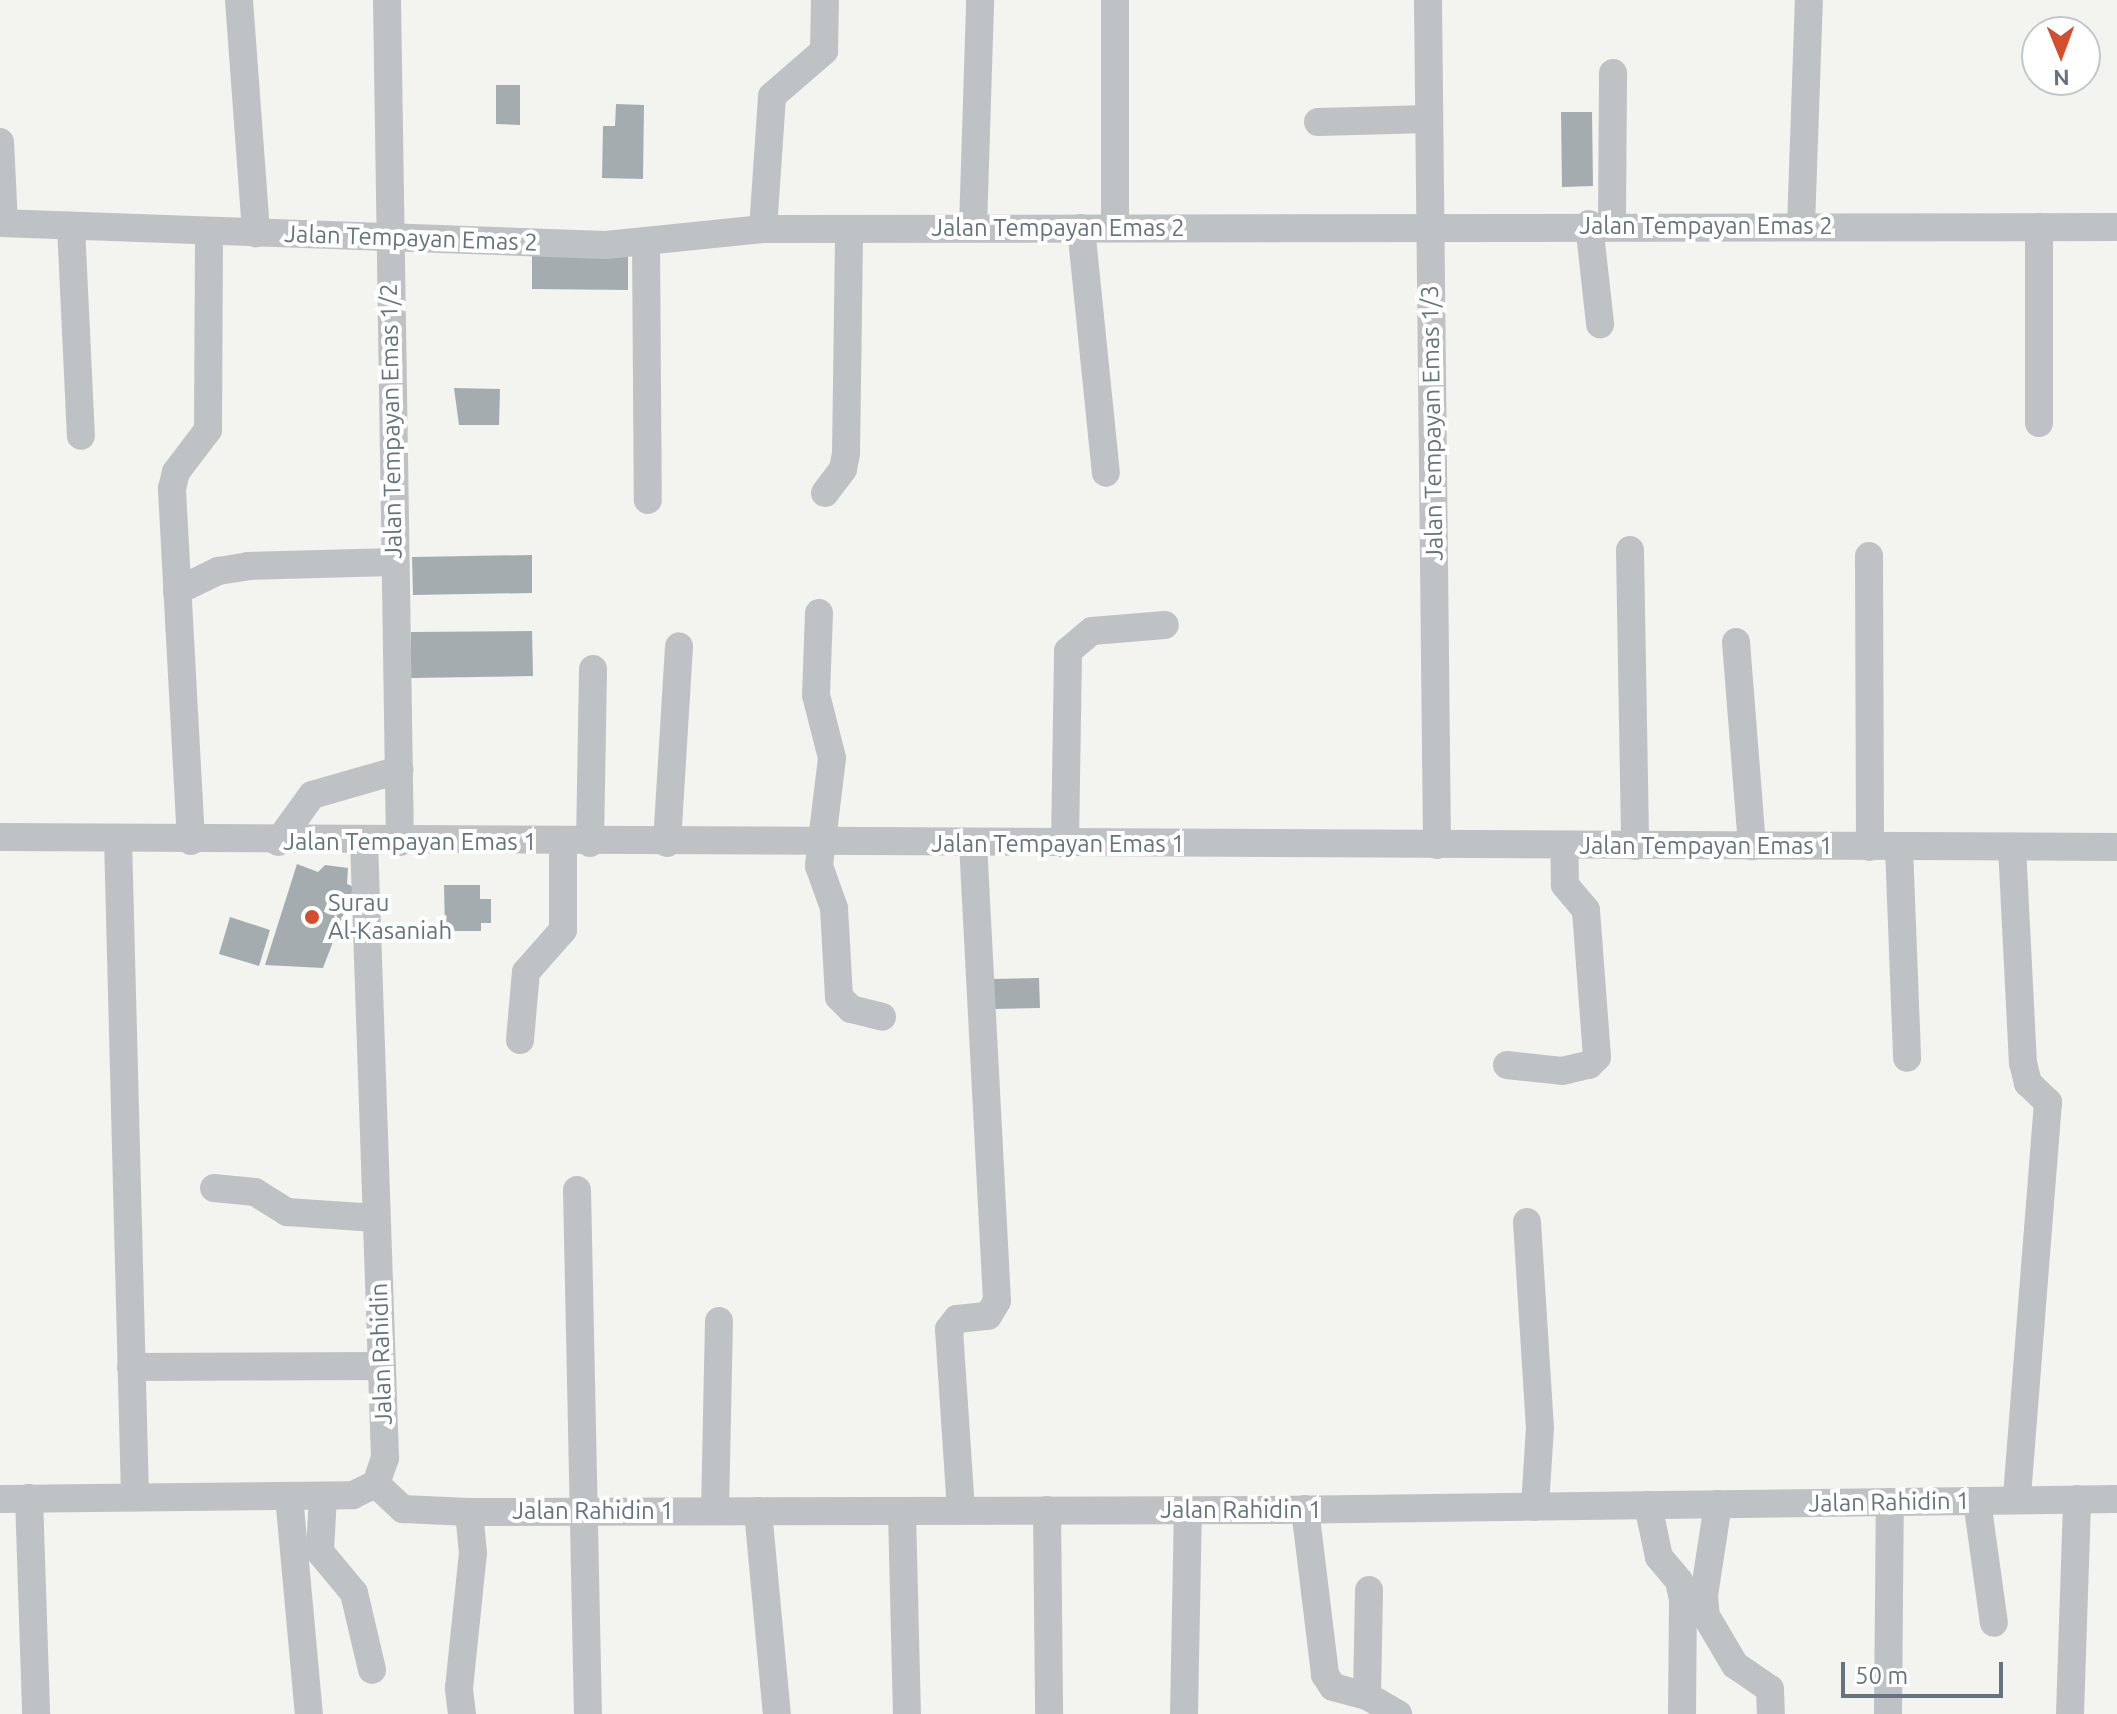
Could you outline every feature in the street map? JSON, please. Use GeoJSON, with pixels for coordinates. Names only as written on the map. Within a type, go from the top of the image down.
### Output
{"type":"FeatureCollection","features":[{"type":"Feature","properties":{"kind":"street"},"geometry":{"type":"LineString","coordinates":[[239,0],[256,233]]}},
{"type":"Feature","properties":{"kind":"street","name":"Jalan Tempayan Emas 1/2"},"geometry":{"type":"LineString","coordinates":[[387,0],[387,238],[400,842]]}},
{"type":"Feature","properties":{"kind":"street"},"geometry":{"type":"LineString","coordinates":[[763,229],[772,96],[824,51],[825,0]]}},
{"type":"Feature","properties":{"kind":"street"},"geometry":{"type":"LineString","coordinates":[[973,228],[980,0]]}},
{"type":"Feature","properties":{"kind":"street"},"geometry":{"type":"LineString","coordinates":[[1115,0],[1115,227]]}},
{"type":"Feature","properties":{"kind":"street","name":"Jalan Tempayan Emas 1/3"},"geometry":{"type":"LineString","coordinates":[[1428,0],[1437,845]]}},
{"type":"Feature","properties":{"kind":"street"},"geometry":{"type":"LineString","coordinates":[[1801,226],[1809,0]]}},
{"type":"Feature","properties":{"kind":"street"},"geometry":{"type":"LineString","coordinates":[[1600,324],[1600,224],[1613,73]]}},
{"type":"Feature","properties":{"kind":"street"},"geometry":{"type":"LineString","coordinates":[[1318,122],[1429,119]]}},
{"type":"Feature","properties":{"kind":"street"},"geometry":{"type":"LineString","coordinates":[[0,142],[2,223]]}},
{"type":"Feature","properties":{"kind":"street","name":"Jalan Tempayan Emas 2"},"geometry":{"type":"LineString","coordinates":[[2,223],[606,245],[763,229],[1600,224],[2117,227]]}},
{"type":"Feature","properties":{"kind":"street"},"geometry":{"type":"LineString","coordinates":[[71,226],[81,436]]}},
{"type":"Feature","properties":{"kind":"street"},"geometry":{"type":"LineString","coordinates":[[2039,227],[2039,423]]}},
{"type":"Feature","properties":{"kind":"street"},"geometry":{"type":"LineString","coordinates":[[1081,228],[1106,473]]}},
{"type":"Feature","properties":{"kind":"street"},"geometry":{"type":"LineString","coordinates":[[825,493],[843,469],[846,453],[849,229]]}},
{"type":"Feature","properties":{"kind":"street"},"geometry":{"type":"LineString","coordinates":[[191,841],[172,489],[176,472],[208,430],[209,231]]}},
{"type":"Feature","properties":{"kind":"street"},"geometry":{"type":"LineString","coordinates":[[646,241],[648,500]]}},
{"type":"Feature","properties":{"kind":"street"},"geometry":{"type":"LineString","coordinates":[[1630,550],[1635,846]]}},
{"type":"Feature","properties":{"kind":"street"},"geometry":{"type":"LineString","coordinates":[[1869,556],[1870,847]]}},
{"type":"Feature","properties":{"kind":"street"},"geometry":{"type":"LineString","coordinates":[[177,591],[218,571],[248,566],[394,562]]}},
{"type":"Feature","properties":{"kind":"street"},"geometry":{"type":"LineString","coordinates":[[819,613],[816,695],[832,758],[818,844],[819,866],[834,908],[839,997],[851,1009],[882,1017]]}},
{"type":"Feature","properties":{"kind":"street"},"geometry":{"type":"LineString","coordinates":[[1065,844],[1068,651],[1076,639],[1092,631],[1165,625]]}},
{"type":"Feature","properties":{"kind":"street"},"geometry":{"type":"LineString","coordinates":[[1736,642],[1752,846]]}},
{"type":"Feature","properties":{"kind":"street"},"geometry":{"type":"LineString","coordinates":[[667,843],[679,646]]}},
{"type":"Feature","properties":{"kind":"street"},"geometry":{"type":"LineString","coordinates":[[520,1040],[526,972],[563,930],[576,843],[593,669]]}},
{"type":"Feature","properties":{"kind":"street"},"geometry":{"type":"LineString","coordinates":[[278,842],[312,795],[399,770]]}},
{"type":"Feature","properties":{"kind":"street","name":"Jalan Tempayan Emas 1"},"geometry":{"type":"LineString","coordinates":[[0,837],[278,842],[2117,847]]}},
{"type":"Feature","properties":{"kind":"street"},"geometry":{"type":"LineString","coordinates":[[118,839],[135,1497]]}},
{"type":"Feature","properties":{"kind":"street","name":"Jalan Rahidin"},"geometry":{"type":"LineString","coordinates":[[364,842],[385,1458],[376,1484]]}},
{"type":"Feature","properties":{"kind":"street"},"geometry":{"type":"LineString","coordinates":[[961,1510],[949,1329],[957,1319],[988,1316],[997,1301],[973,844]]}},
{"type":"Feature","properties":{"kind":"street"},"geometry":{"type":"LineString","coordinates":[[1507,1065],[1562,1071],[1589,1065],[1597,1057],[1586,910],[1565,885],[1564,846]]}},
{"type":"Feature","properties":{"kind":"street"},"geometry":{"type":"LineString","coordinates":[[1899,847],[1907,1058]]}},
{"type":"Feature","properties":{"kind":"street"},"geometry":{"type":"LineString","coordinates":[[2012,847],[2023,1063],[2028,1083],[2048,1102],[2017,1500]]}},
{"type":"Feature","properties":{"kind":"street"},"geometry":{"type":"LineString","coordinates":[[214,1188],[255,1192],[287,1212],[376,1218]]}},
{"type":"Feature","properties":{"kind":"street"},"geometry":{"type":"LineString","coordinates":[[577,1190],[588,1714]]}},
{"type":"Feature","properties":{"kind":"street"},"geometry":{"type":"LineString","coordinates":[[1527,1222],[1540,1411],[1535,1507]]}},
{"type":"Feature","properties":{"kind":"street"},"geometry":{"type":"LineString","coordinates":[[715,1511],[719,1321]]}},
{"type":"Feature","properties":{"kind":"street"},"geometry":{"type":"LineString","coordinates":[[131,1367],[382,1366]]}},
{"type":"Feature","properties":{"kind":"street"},"geometry":{"type":"LineString","coordinates":[[0,1499],[353,1495],[376,1484]]}},
{"type":"Feature","properties":{"kind":"street","name":"Jalan Rahidin 1"},"geometry":{"type":"LineString","coordinates":[[376,1484],[403,1509],[469,1512],[1188,1510],[2117,1499]]}},
{"type":"Feature","properties":{"kind":"street"},"geometry":{"type":"LineString","coordinates":[[289,1496],[309,1714]]}},
{"type":"Feature","properties":{"kind":"street"},"geometry":{"type":"LineString","coordinates":[[323,1496],[320,1552],[354,1593],[372,1670]]}},
{"type":"Feature","properties":{"kind":"street"},"geometry":{"type":"LineString","coordinates":[[29,1498],[36,1714]]}},
{"type":"Feature","properties":{"kind":"street"},"geometry":{"type":"LineString","coordinates":[[2070,1714],[2077,1499]]}},
{"type":"Feature","properties":{"kind":"street"},"geometry":{"type":"LineString","coordinates":[[1977,1501],[1994,1623]]}},
{"type":"Feature","properties":{"kind":"street"},"geometry":{"type":"LineString","coordinates":[[1888,1714],[1890,1502]]}},
{"type":"Feature","properties":{"kind":"street"},"geometry":{"type":"LineString","coordinates":[[1718,1504],[1704,1595],[1706,1616],[1735,1665],[1770,1689],[1771,1714]]}},
{"type":"Feature","properties":{"kind":"street"},"geometry":{"type":"LineString","coordinates":[[1648,1505],[1659,1557],[1679,1581],[1683,1600],[1682,1714]]}},
{"type":"Feature","properties":{"kind":"street"},"geometry":{"type":"LineString","coordinates":[[1305,1509],[1325,1675],[1333,1687],[1367,1696],[1398,1714]]}},
{"type":"Feature","properties":{"kind":"street"},"geometry":{"type":"LineString","coordinates":[[1047,1510],[1049,1714]]}},
{"type":"Feature","properties":{"kind":"street"},"geometry":{"type":"LineString","coordinates":[[1184,1714],[1188,1510]]}},
{"type":"Feature","properties":{"kind":"street"},"geometry":{"type":"LineString","coordinates":[[758,1511],[777,1714]]}},
{"type":"Feature","properties":{"kind":"street"},"geometry":{"type":"LineString","coordinates":[[462,1714],[459,1696],[473,1553],[469,1512]]}},
{"type":"Feature","properties":{"kind":"street"},"geometry":{"type":"LineString","coordinates":[[902,1512],[907,1714]]}},
{"type":"Feature","properties":{"kind":"street"},"geometry":{"type":"LineString","coordinates":[[1367,1696],[1369,1590]]}},
{"type":"Feature","properties":{"kind":"building"},"geometry":{"type":"Polygon","coordinates":[[[496,85],[520,85],[520,125],[496,124],[496,85]]]}},
{"type":"Feature","properties":{"kind":"building"},"geometry":{"type":"Polygon","coordinates":[[[616,104],[644,105],[643,179],[602,178],[603,126],[615,126],[616,104]]]}},
{"type":"Feature","properties":{"kind":"building"},"geometry":{"type":"Polygon","coordinates":[[[1561,112],[1592,112],[1593,186],[1562,187],[1561,112]]]}},
{"type":"Feature","properties":{"kind":"building"},"geometry":{"type":"Polygon","coordinates":[[[532,251],[628,252],[628,290],[532,289],[532,251]]]}},
{"type":"Feature","properties":{"kind":"building"},"geometry":{"type":"Polygon","coordinates":[[[454,388],[500,389],[499,425],[459,425],[454,388]]]}},
{"type":"Feature","properties":{"kind":"building"},"geometry":{"type":"Polygon","coordinates":[[[532,555],[532,593],[413,595],[412,557],[532,555]]]}},
{"type":"Feature","properties":{"kind":"building"},"geometry":{"type":"Polygon","coordinates":[[[532,631],[533,676],[411,678],[411,632],[532,631]]]}},
{"type":"Feature","properties":{"kind":"building","name":"Surau Al-Kasaniah"},"geometry":{"type":"Polygon","coordinates":[[[297,864],[318,872],[325,865],[348,868],[347,884],[354,887],[323,968],[265,965],[297,864]]]}},
{"type":"Feature","properties":{"kind":"building"},"geometry":{"type":"Polygon","coordinates":[[[444,885],[480,885],[480,899],[491,899],[491,923],[481,923],[481,931],[445,931],[444,885]]]}},
{"type":"Feature","properties":{"kind":"building"},"geometry":{"type":"Polygon","coordinates":[[[230,917],[270,930],[259,966],[219,954],[230,917]]]}},
{"type":"Feature","properties":{"kind":"building"},"geometry":{"type":"Polygon","coordinates":[[[1039,978],[1040,1008],[992,1009],[991,979],[1039,978]]]}},
{"type":"Feature","properties":{"kind":"place","name":"Surau Al-Kasaniah"},"geometry":{"type":"Point","coordinates":[312,917]}}]}
